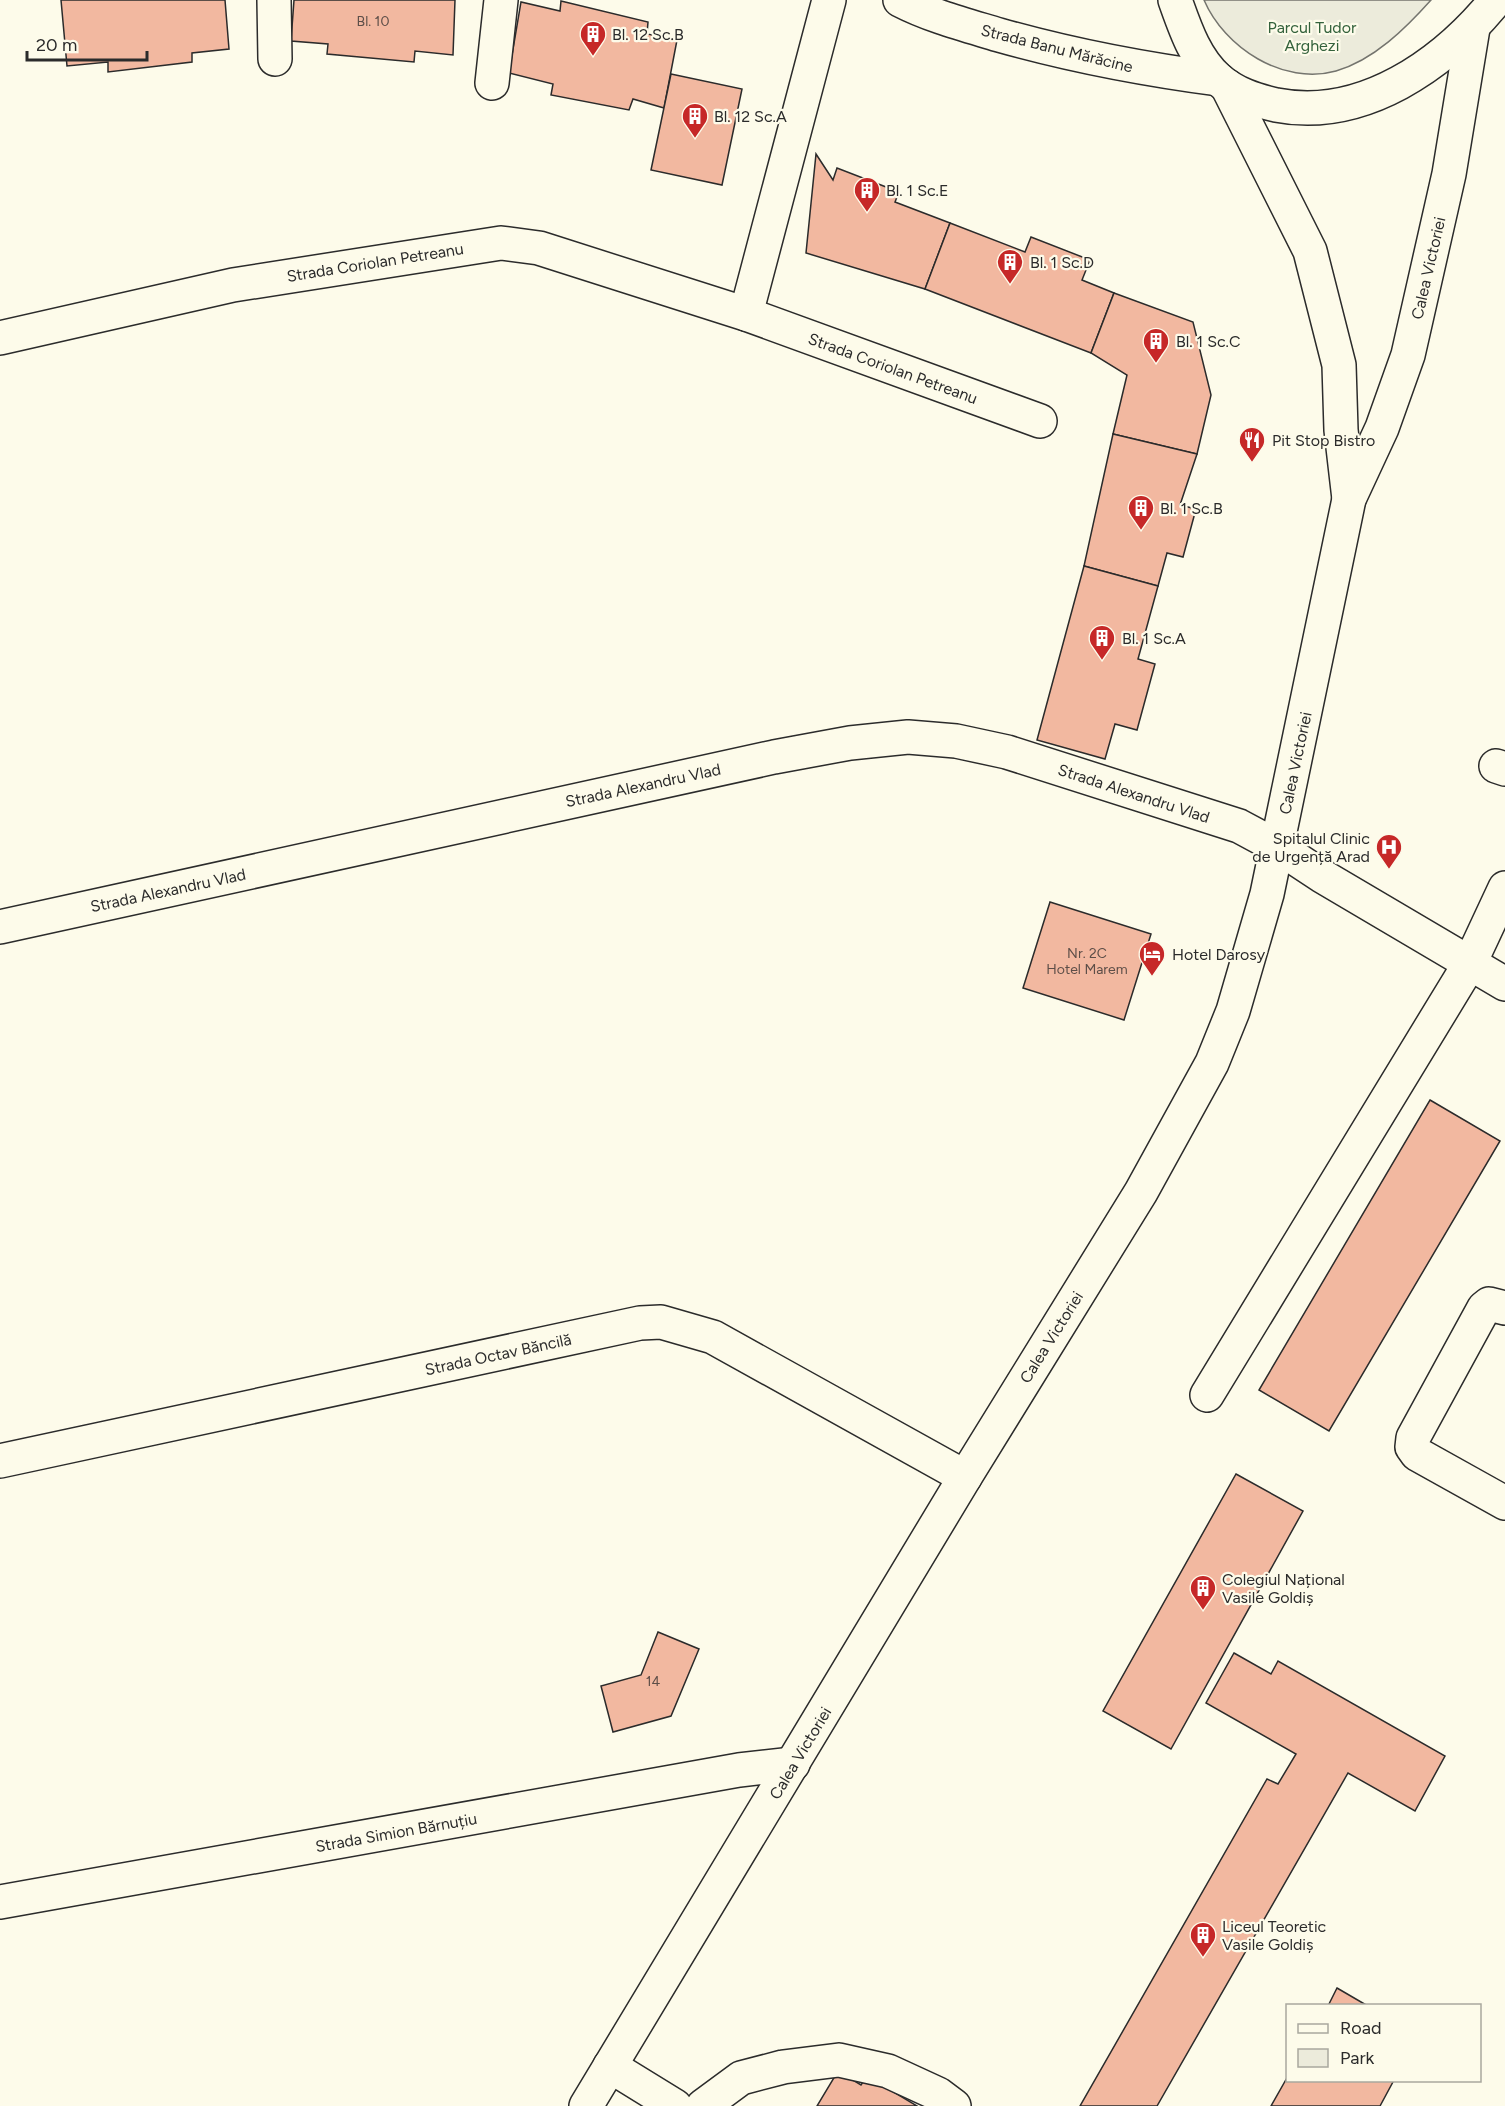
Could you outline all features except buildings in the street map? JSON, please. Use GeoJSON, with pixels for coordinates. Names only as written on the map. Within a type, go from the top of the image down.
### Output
{"type":"FeatureCollection","features":[{"type":"Feature","properties":{"kind":"street"},"geometry":{"type":"LineString","coordinates":[[274,0],[275,59]]}},
{"type":"Feature","properties":{"kind":"street"},"geometry":{"type":"LineString","coordinates":[[492,83],[501,0]]}},
{"type":"Feature","properties":{"kind":"street"},"geometry":{"type":"LineString","coordinates":[[746,314],[829,0]]}},
{"type":"Feature","properties":{"kind":"street","name":"Strada Banu Mărăcine"},"geometry":{"type":"LineString","coordinates":[[900,0],[970,26],[1059,52],[1133,68],[1223,82]]}},
{"type":"Feature","properties":{"kind":"street","name":"Calea Victoriei"},"geometry":{"type":"LineString","coordinates":[[1175,0],[1195,49],[1223,82],[1310,251],[1339,364],[1341,430],[1349,499]]}},
{"type":"Feature","properties":{"kind":"street"},"geometry":{"type":"LineString","coordinates":[[1223,82],[1260,101],[1293,108],[1343,105],[1413,75],[1473,28],[1496,0]]}},
{"type":"Feature","properties":{"kind":"street","name":"Calea Victoriei"},"geometry":{"type":"LineString","coordinates":[[586,2106],[965,1477],[1141,1192],[1212,1063],[1233,1011],[1278,846],[1349,499],[1382,428],[1408,355],[1449,174],[1473,28]]}},
{"type":"Feature","properties":{"kind":"street","name":"Strada Coriolan Petreanu"},"geometry":{"type":"LineString","coordinates":[[0,338],[232,285],[501,243],[539,248],[746,314],[1040,421]]}},
{"type":"Feature","properties":{"kind":"street","name":"Strada Alexandru Vlad"},"geometry":{"type":"LineString","coordinates":[[0,927],[774,756],[850,743],[908,737],[956,741],[1007,752],[1239,826],[1278,846],[1322,876],[1505,984]]}},
{"type":"Feature","properties":{"kind":"street"},"geometry":{"type":"LineString","coordinates":[[1207,1395],[1470,963],[1505,888]]}},
{"type":"Feature","properties":{"kind":"street"},"geometry":{"type":"LineString","coordinates":[[1505,1308],[1489,1304],[1484,1308],[1413,1438],[1412,1447],[1417,1454],[1505,1503]]}},
{"type":"Feature","properties":{"kind":"street","name":"Strada Octav Băncilă"},"geometry":{"type":"LineString","coordinates":[[0,1461],[640,1323],[661,1322],[712,1336],[965,1477]]}},
{"type":"Feature","properties":{"kind":"street","name":"Strada Simion Bărnuțiu"},"geometry":{"type":"LineString","coordinates":[[0,1902],[739,1770],[793,1764]]}},
{"type":"Feature","properties":{"kind":"street"},"geometry":{"type":"LineString","coordinates":[[703,2106],[741,2078],[783,2067],[839,2060],[888,2071],[938,2094],[954,2106]]}},
{"type":"Feature","properties":{"kind":"street"},"geometry":{"type":"LineString","coordinates":[[610,2066],[675,2106]]}},
{"type":"Feature","properties":{"kind":"green space","name":"Parcul Tudor Arghezi"},"geometry":{"type":"Polygon","coordinates":[[[1204,0],[1431,0],[1400,32],[1376,51],[1350,66],[1316,74],[1296,73],[1276,68],[1258,59],[1226,33],[1213,17],[1204,0]]]}},
{"type":"Feature","properties":{"kind":"place","name":"Bl. 12 Sc.B"},"geometry":{"type":"Point","coordinates":[593,57]}},
{"type":"Feature","properties":{"kind":"place","name":"Bl. 12 Sc.A"},"geometry":{"type":"Point","coordinates":[695,139]}},
{"type":"Feature","properties":{"kind":"place","name":"Bl. 1 Sc.E"},"geometry":{"type":"Point","coordinates":[867,213]}},
{"type":"Feature","properties":{"kind":"place","name":"Bl. 1 Sc.D"},"geometry":{"type":"Point","coordinates":[1010,285]}},
{"type":"Feature","properties":{"kind":"place","name":"Bl. 1 Sc.C"},"geometry":{"type":"Point","coordinates":[1156,364]}},
{"type":"Feature","properties":{"kind":"place","name":"Pit Stop Bistro"},"geometry":{"type":"Point","coordinates":[1252,463]}},
{"type":"Feature","properties":{"kind":"place","name":"Bl. 1 Sc.B"},"geometry":{"type":"Point","coordinates":[1141,531]}},
{"type":"Feature","properties":{"kind":"place","name":"Bl. 1 Sc.A"},"geometry":{"type":"Point","coordinates":[1102,661]}},
{"type":"Feature","properties":{"kind":"place","name":"Spitalul Clinic de Urgență Arad"},"geometry":{"type":"Point","coordinates":[1389,870]}},
{"type":"Feature","properties":{"kind":"place","name":"Hotel Darosy"},"geometry":{"type":"Point","coordinates":[1152,977]}},
{"type":"Feature","properties":{"kind":"place","name":"Colegiul Național Vasile Goldiș"},"geometry":{"type":"Point","coordinates":[1203,1611]}},
{"type":"Feature","properties":{"kind":"place","name":"Liceul Teoretic Vasile Goldiș"},"geometry":{"type":"Point","coordinates":[1203,1958]}}]}
